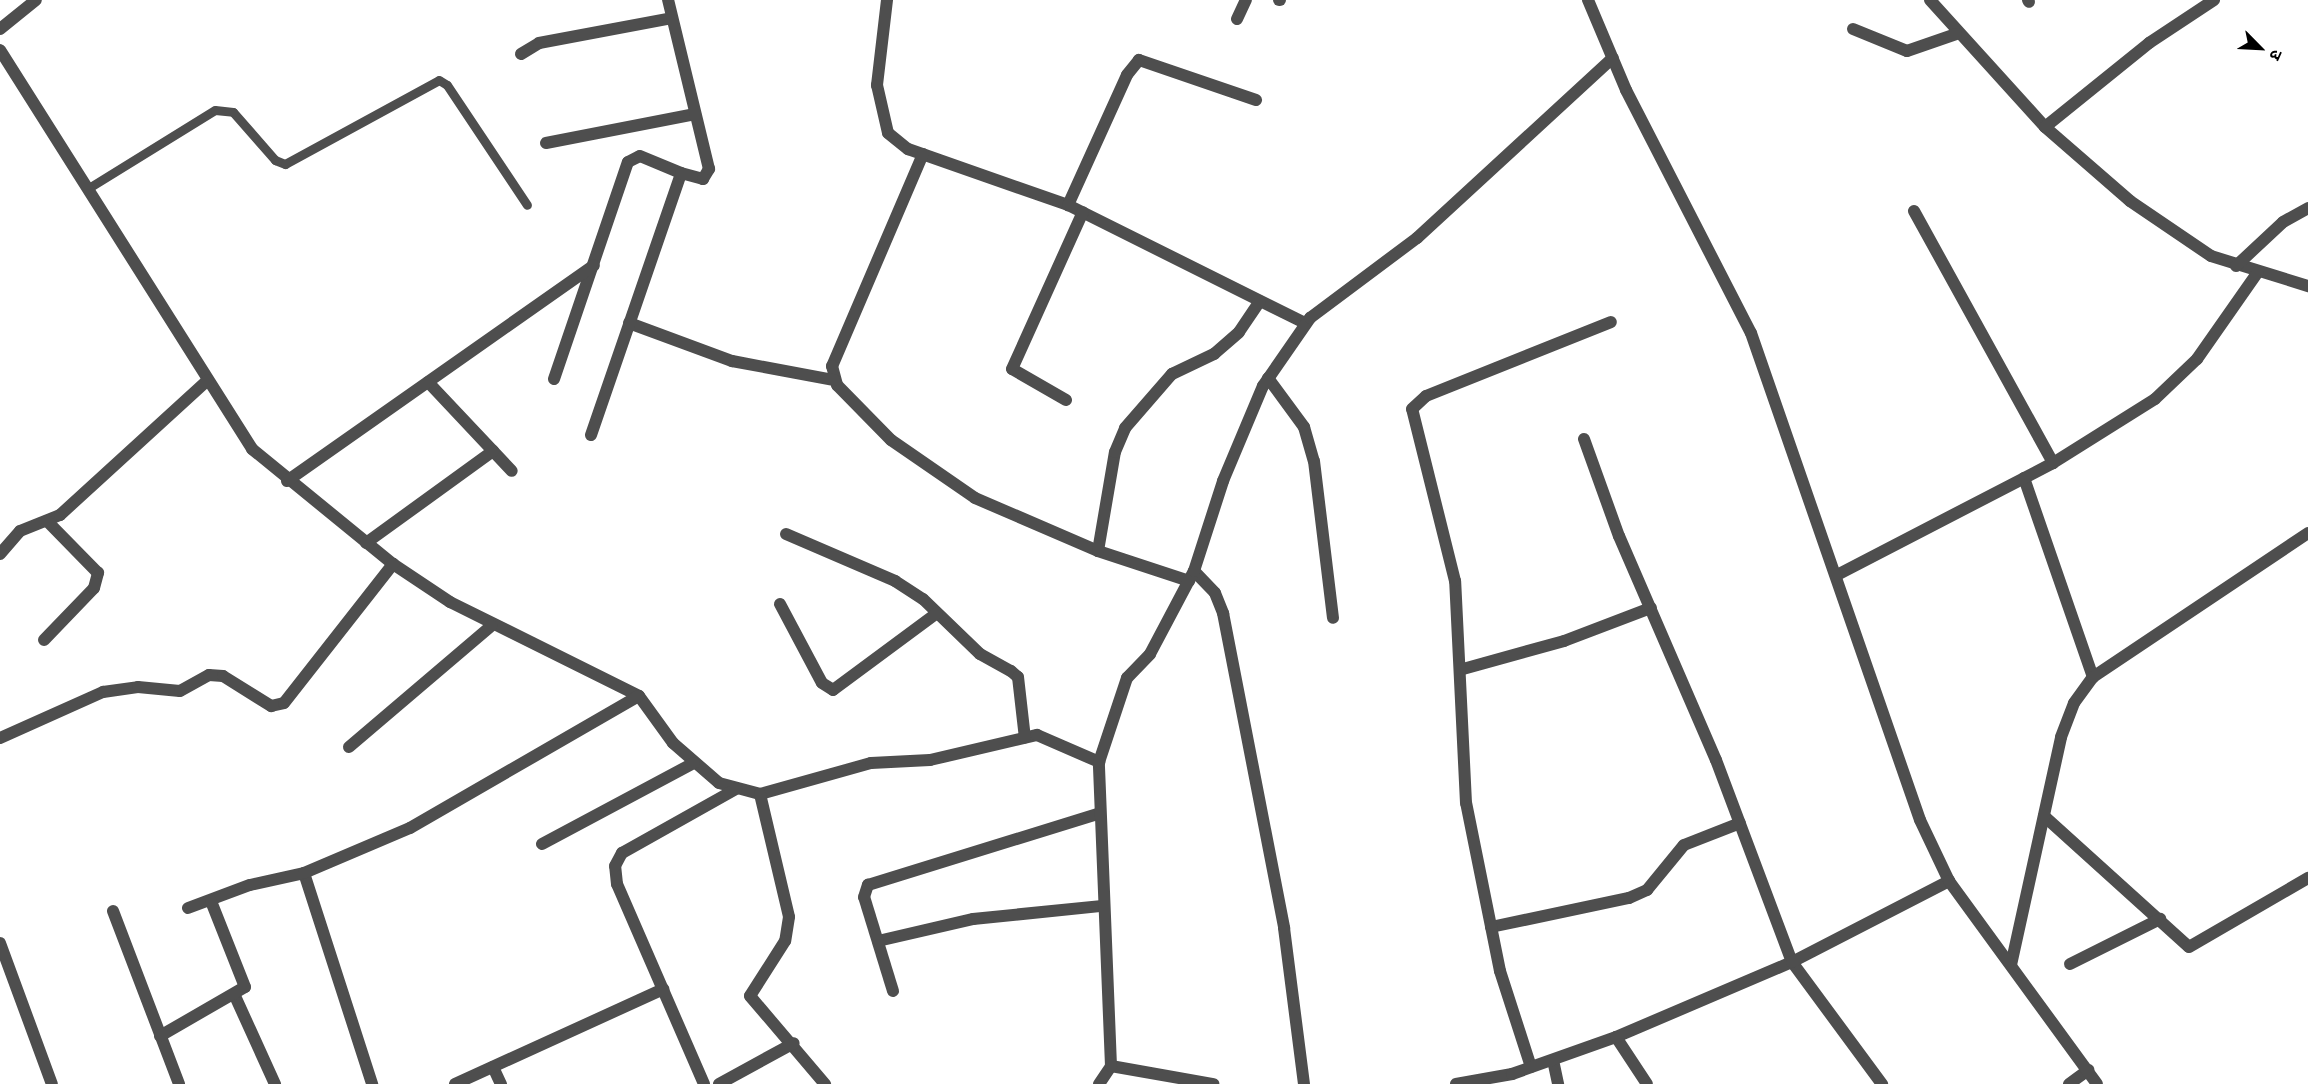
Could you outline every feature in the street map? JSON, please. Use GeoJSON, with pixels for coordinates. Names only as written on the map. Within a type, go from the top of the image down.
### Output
{"type":"FeatureCollection","features":[{"type":"Feature","properties":{"kind":"street"},"geometry":{"type":"LineString","coordinates":[[0,29],[36,0]]}},
{"type":"Feature","properties":{"kind":"street"},"geometry":{"type":"LineString","coordinates":[[554,379],[633,156],[703,179],[709,169],[668,0]]}},
{"type":"Feature","properties":{"kind":"street"},"geometry":{"type":"LineString","coordinates":[[887,0],[878,106],[888,133],[923,154],[1068,205],[1305,323]]}},
{"type":"Feature","properties":{"kind":"street"},"geometry":{"type":"LineString","coordinates":[[1237,19],[1246,0]]}},
{"type":"Feature","properties":{"kind":"street"},"geometry":{"type":"LineString","coordinates":[[1588,0],[1613,58],[1751,333],[1837,574],[1920,820],[1949,881],[2097,1084]]}},
{"type":"Feature","properties":{"kind":"street"},"geometry":{"type":"LineString","coordinates":[[1930,0],[1956,34],[2045,128],[2130,201],[2211,256],[2236,266],[2308,286]]}},
{"type":"Feature","properties":{"kind":"street"},"geometry":{"type":"LineString","coordinates":[[2045,128],[2149,43],[2214,0]]}},
{"type":"Feature","properties":{"kind":"street"},"geometry":{"type":"LineString","coordinates":[[521,54],[539,43],[672,18]]}},
{"type":"Feature","properties":{"kind":"street"},"geometry":{"type":"LineString","coordinates":[[1853,29],[1907,51],[1956,34]]}},
{"type":"Feature","properties":{"kind":"street"},"geometry":{"type":"LineString","coordinates":[[0,50],[252,449],[287,481],[393,564],[490,626],[639,696],[694,764],[736,789],[760,794],[871,763],[930,760],[1025,738],[1047,737],[1099,762]]}},
{"type":"Feature","properties":{"kind":"street"},"geometry":{"type":"LineString","coordinates":[[1099,1084],[1111,1066],[1098,814],[1099,762],[1127,678],[1150,654],[1191,576],[1223,481],[1268,378],[1305,323],[1426,230],[1613,58]]}},
{"type":"Feature","properties":{"kind":"street"},"geometry":{"type":"LineString","coordinates":[[1068,205],[1127,75],[1140,60],[1256,100]]}},
{"type":"Feature","properties":{"kind":"street"},"geometry":{"type":"LineString","coordinates":[[546,144],[695,114]]}},
{"type":"Feature","properties":{"kind":"street"},"geometry":{"type":"LineString","coordinates":[[834,380],[832,366],[923,154]]}},
{"type":"Feature","properties":{"kind":"street"},"geometry":{"type":"LineString","coordinates":[[591,435],[681,173]]}},
{"type":"Feature","properties":{"kind":"street"},"geometry":{"type":"LineString","coordinates":[[2236,266],[2283,222],[2308,208]]}},
{"type":"Feature","properties":{"kind":"street"},"geometry":{"type":"LineString","coordinates":[[1066,400],[1012,369],[1083,212]]}},
{"type":"Feature","properties":{"kind":"street"},"geometry":{"type":"LineString","coordinates":[[1914,212],[2053,463]]}},
{"type":"Feature","properties":{"kind":"street"},"geometry":{"type":"LineString","coordinates":[[287,481],[594,265]]}},
{"type":"Feature","properties":{"kind":"street"},"geometry":{"type":"LineString","coordinates":[[1837,574],[2053,463],[2176,382],[2258,272]]}},
{"type":"Feature","properties":{"kind":"street"},"geometry":{"type":"LineString","coordinates":[[1098,550],[1115,452],[1125,428],[1165,380],[1214,354],[1239,332],[1260,301]]}},
{"type":"Feature","properties":{"kind":"street"},"geometry":{"type":"LineString","coordinates":[[1531,1067],[1491,927],[1466,803],[1463,669],[1455,581],[1412,409],[1426,396],[1611,322]]}},
{"type":"Feature","properties":{"kind":"street"},"geometry":{"type":"LineString","coordinates":[[629,323],[732,361],[834,380],[928,469],[975,498],[1098,550],[1191,576],[1215,593],[1223,614],[1284,928],[1304,1084]]}},
{"type":"Feature","properties":{"kind":"street"},"geometry":{"type":"LineString","coordinates":[[1268,378],[1304,427],[1314,461],[1333,618]]}},
{"type":"Feature","properties":{"kind":"street"},"geometry":{"type":"LineString","coordinates":[[0,554],[20,531],[60,515],[208,380]]}},
{"type":"Feature","properties":{"kind":"street"},"geometry":{"type":"LineString","coordinates":[[428,382],[512,471]]}},
{"type":"Feature","properties":{"kind":"street"},"geometry":{"type":"LineString","coordinates":[[1584,439],[1740,823],[1792,962],[1882,1084]]}},
{"type":"Feature","properties":{"kind":"street"},"geometry":{"type":"LineString","coordinates":[[366,543],[493,451]]}},
{"type":"Feature","properties":{"kind":"street"},"geometry":{"type":"LineString","coordinates":[[2024,478],[2093,677]]}},
{"type":"Feature","properties":{"kind":"street"},"geometry":{"type":"LineString","coordinates":[[44,640],[94,588],[98,573],[46,521]]}},
{"type":"Feature","properties":{"kind":"street"},"geometry":{"type":"LineString","coordinates":[[2011,965],[2061,737],[2073,703],[2093,677],[2308,533]]}},
{"type":"Feature","properties":{"kind":"street"},"geometry":{"type":"LineString","coordinates":[[786,534],[895,581],[937,614],[980,654],[1018,677],[1025,738]]}},
{"type":"Feature","properties":{"kind":"street"},"geometry":{"type":"LineString","coordinates":[[0,738],[103,692],[138,687],[180,691],[209,675],[223,676],[271,706],[284,703],[393,564]]}},
{"type":"Feature","properties":{"kind":"street"},"geometry":{"type":"LineString","coordinates":[[780,604],[822,683],[832,690],[937,614]]}},
{"type":"Feature","properties":{"kind":"street"},"geometry":{"type":"LineString","coordinates":[[1463,669],[1564,641],[1651,608]]}},
{"type":"Feature","properties":{"kind":"street"},"geometry":{"type":"LineString","coordinates":[[350,747],[490,626]]}},
{"type":"Feature","properties":{"kind":"street"},"geometry":{"type":"LineString","coordinates":[[188,908],[304,873],[410,828],[639,696]]}},
{"type":"Feature","properties":{"kind":"street"},"geometry":{"type":"LineString","coordinates":[[542,844],[694,764]]}},
{"type":"Feature","properties":{"kind":"street"},"geometry":{"type":"LineString","coordinates":[[704,1084],[617,884],[615,866],[622,853],[736,789]]}},
{"type":"Feature","properties":{"kind":"street"},"geometry":{"type":"LineString","coordinates":[[760,794],[789,917],[785,941],[750,996],[794,1043],[825,1084]]}},
{"type":"Feature","properties":{"kind":"street"},"geometry":{"type":"LineString","coordinates":[[893,991],[864,897],[868,885],[1098,814]]}},
{"type":"Feature","properties":{"kind":"street"},"geometry":{"type":"LineString","coordinates":[[2044,816],[2160,919],[2185,945],[2195,947],[2308,878]]}},
{"type":"Feature","properties":{"kind":"street"},"geometry":{"type":"LineString","coordinates":[[1491,927],[1629,898],[1647,890],[1684,845],[1740,823]]}},
{"type":"Feature","properties":{"kind":"street"},"geometry":{"type":"LineString","coordinates":[[304,873],[372,1084]]}},
{"type":"Feature","properties":{"kind":"street"},"geometry":{"type":"LineString","coordinates":[[1456,1084],[1513,1079],[1531,1067],[1616,1037],[1792,962],[1949,881]]}},
{"type":"Feature","properties":{"kind":"street"},"geometry":{"type":"LineString","coordinates":[[160,1036],[235,996],[245,987],[211,900]]}},
{"type":"Feature","properties":{"kind":"street"},"geometry":{"type":"LineString","coordinates":[[878,941],[973,919],[1102,906]]}},
{"type":"Feature","properties":{"kind":"street"},"geometry":{"type":"LineString","coordinates":[[112,910],[179,1084]]}},
{"type":"Feature","properties":{"kind":"street"},"geometry":{"type":"LineString","coordinates":[[2070,964],[2160,919]]}},
{"type":"Feature","properties":{"kind":"street"},"geometry":{"type":"LineString","coordinates":[[0,943],[52,1084]]}},
{"type":"Feature","properties":{"kind":"street"},"geometry":{"type":"LineString","coordinates":[[455,1084],[663,989]]}},
{"type":"Feature","properties":{"kind":"street"},"geometry":{"type":"LineString","coordinates":[[235,996],[276,1084]]}},
{"type":"Feature","properties":{"kind":"street"},"geometry":{"type":"LineString","coordinates":[[1616,1037],[1647,1084]]}},
{"type":"Feature","properties":{"kind":"street"},"geometry":{"type":"LineString","coordinates":[[719,1084],[794,1043]]}},
{"type":"Feature","properties":{"kind":"street"},"geometry":{"type":"LineString","coordinates":[[1552,1060],[1558,1084]]}},
{"type":"Feature","properties":{"kind":"street"},"geometry":{"type":"LineString","coordinates":[[1111,1066],[1213,1084]]}},
{"type":"Feature","properties":{"kind":"street"},"geometry":{"type":"LineString","coordinates":[[493,1067],[501,1084]]}},
{"type":"Feature","properties":{"kind":"street"},"geometry":{"type":"LineString","coordinates":[[2069,1084],[2088,1070]]}},
{"type":"Feature","properties":{"kind":"lane"},"geometry":{"type":"LineString","coordinates":[[87,189],[215,110],[233,112],[275,160],[285,164],[439,80],[447,85],[527,205]]}}]}
